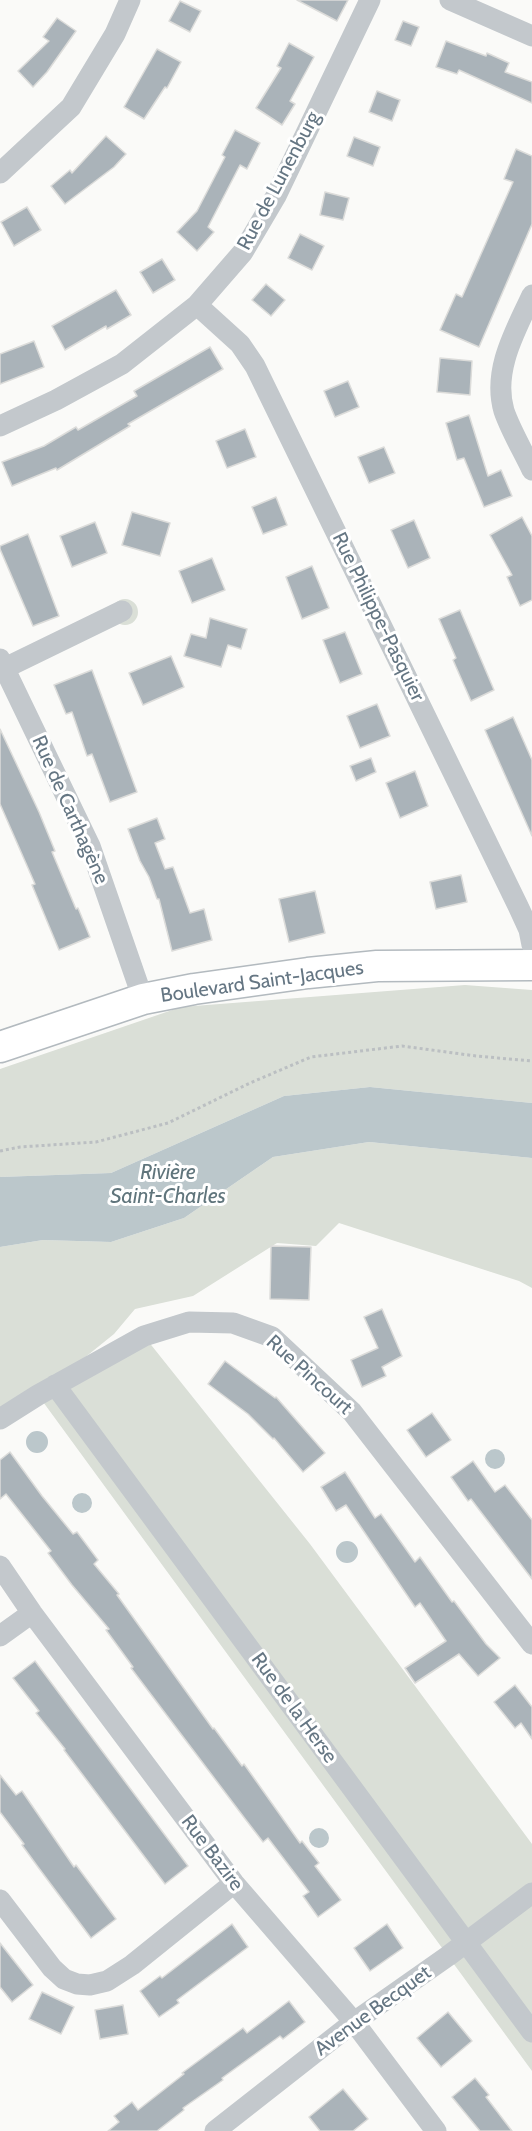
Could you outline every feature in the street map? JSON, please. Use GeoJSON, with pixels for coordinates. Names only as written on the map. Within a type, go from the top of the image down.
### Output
{"type":"FeatureCollection","features":[{"type":"Feature","properties":{"kind":"street"},"geometry":{"type":"LineString","coordinates":[[0,173],[71,107],[115,34],[130,0]]}},
{"type":"Feature","properties":{"kind":"street","name":"Rue de Lunenburg"},"geometry":{"type":"LineString","coordinates":[[0,426],[56,400],[122,364],[197,305],[243,252],[276,196],[370,0]]}},
{"type":"Feature","properties":{"kind":"street"},"geometry":{"type":"LineString","coordinates":[[450,0],[532,36]]}},
{"type":"Feature","properties":{"kind":"street"},"geometry":{"type":"LineString","coordinates":[[532,295],[506,352],[502,379],[503,408],[532,470]]}},
{"type":"Feature","properties":{"kind":"street","name":"Rue Philippe-Pasquier"},"geometry":{"type":"LineString","coordinates":[[197,305],[240,344],[255,366],[518,906],[529,930],[532,945]]}},
{"type":"Feature","properties":{"kind":"street"},"geometry":{"type":"LineString","coordinates":[[2,663],[122,610]]}},
{"type":"Feature","properties":{"kind":"street","name":"Rue de Carthagène"},"geometry":{"type":"LineString","coordinates":[[2,663],[90,846],[142,999]]}},
{"type":"Feature","properties":{"kind":"street","name":"Boulevard Saint-Jacques"},"geometry":{"type":"LineString","coordinates":[[0,1047],[142,999],[249,981],[376,966],[532,965]]}},
{"type":"Feature","properties":{"kind":"street","name":"Rue Pincourt"},"geometry":{"type":"LineString","coordinates":[[0,1419],[55,1385],[144,1336],[189,1322],[233,1323],[272,1337],[352,1412],[532,1644]]}},
{"type":"Feature","properties":{"kind":"street","name":"Rue de la Herse"},"geometry":{"type":"LineString","coordinates":[[55,1385],[532,2032]]}},
{"type":"Feature","properties":{"kind":"street","name":"Rue Bazire"},"geometry":{"type":"LineString","coordinates":[[0,1566],[32,1613],[234,1883],[354,2022],[436,2131]]}},
{"type":"Feature","properties":{"kind":"street"},"geometry":{"type":"LineString","coordinates":[[0,1636],[32,1613]]}},
{"type":"Feature","properties":{"kind":"street"},"geometry":{"type":"LineString","coordinates":[[0,1900],[52,1968],[64,1979],[77,1984],[90,1985],[107,1981],[132,1965],[234,1883]]}},
{"type":"Feature","properties":{"kind":"street","name":"Avenue Becquet"},"geometry":{"type":"LineString","coordinates":[[215,2131],[354,2022],[532,1893]]}},
{"type":"Feature","properties":{"kind":"path"},"geometry":{"type":"LineString","coordinates":[[0,1151],[20,1147],[96,1142],[168,1123],[250,1083],[311,1057],[402,1046],[532,1061]]}},
{"type":"Feature","properties":{"kind":"shaded area"},"geometry":{"type":"Polygon","coordinates":[[[125,599],[134,603],[138,612],[134,621],[125,625],[116,621],[112,612],[116,603],[125,599]]]}},
{"type":"Feature","properties":{"kind":"shaded area"},"geometry":{"type":"Polygon","coordinates":[[[465,985],[532,990],[532,1103],[370,1087],[284,1096],[111,1173],[0,1177],[0,1069],[181,1007],[465,985]]]}},
{"type":"Feature","properties":{"kind":"shaded area"},"geometry":{"type":"Polygon","coordinates":[[[369,1142],[532,1158],[532,1288],[519,1281],[339,1223],[316,1246],[277,1243],[193,1296],[135,1309],[114,1334],[42,1392],[144,1336],[310,1544],[532,1844],[532,2071],[38,1395],[0,1415],[0,1247],[43,1240],[111,1242],[184,1218],[273,1157],[369,1142]]]}},
{"type":"Feature","properties":{"kind":"water","name":"Rivière Saint-Charles"},"geometry":{"type":"Polygon","coordinates":[[[370,1087],[532,1103],[532,1158],[369,1142],[273,1157],[184,1218],[111,1242],[43,1240],[0,1247],[0,1177],[111,1173],[284,1096],[370,1087]]]}},
{"type":"Feature","properties":{"kind":"water"},"geometry":{"type":"Polygon","coordinates":[[[37,1431],[47,1438],[48,1442],[41,1452],[37,1453],[27,1446],[26,1442],[33,1432],[37,1431]]]}},
{"type":"Feature","properties":{"kind":"water"},"geometry":{"type":"Polygon","coordinates":[[[491,1449],[499,1449],[505,1455],[505,1463],[499,1469],[491,1469],[485,1463],[485,1455],[491,1449]]]}},
{"type":"Feature","properties":{"kind":"water"},"geometry":{"type":"Polygon","coordinates":[[[78,1493],[86,1493],[92,1499],[92,1507],[86,1513],[78,1513],[72,1507],[72,1499],[78,1493]]]}},
{"type":"Feature","properties":{"kind":"water"},"geometry":{"type":"Polygon","coordinates":[[[347,1541],[357,1548],[358,1552],[351,1562],[347,1563],[337,1556],[336,1552],[343,1542],[347,1541]]]}},
{"type":"Feature","properties":{"kind":"water"},"geometry":{"type":"Polygon","coordinates":[[[315,1828],[323,1828],[329,1834],[329,1842],[323,1848],[315,1848],[309,1842],[309,1834],[315,1828]]]}},
{"type":"Feature","properties":{"kind":"building"},"geometry":{"type":"Polygon","coordinates":[[[297,0],[348,0],[337,21],[297,0]]]}},
{"type":"Feature","properties":{"kind":"building"},"geometry":{"type":"Polygon","coordinates":[[[180,1],[201,11],[190,32],[169,21],[180,1]]]}},
{"type":"Feature","properties":{"kind":"building"},"geometry":{"type":"Polygon","coordinates":[[[57,18],[76,31],[47,72],[33,87],[18,71],[49,41],[43,37],[57,18]]]}},
{"type":"Feature","properties":{"kind":"building"},"geometry":{"type":"Polygon","coordinates":[[[403,21],[419,27],[411,46],[395,40],[403,21]]]}},
{"type":"Feature","properties":{"kind":"building"},"geometry":{"type":"Polygon","coordinates":[[[446,41],[486,56],[487,53],[509,63],[505,72],[532,82],[532,103],[459,70],[457,74],[436,67],[446,41]]]}},
{"type":"Feature","properties":{"kind":"building"},"geometry":{"type":"Polygon","coordinates":[[[289,43],[314,57],[290,101],[295,104],[282,125],[256,108],[281,68],[277,66],[289,43]]]}},
{"type":"Feature","properties":{"kind":"building"},"geometry":{"type":"Polygon","coordinates":[[[157,49],[181,62],[167,88],[165,87],[144,119],[124,107],[157,49]]]}},
{"type":"Feature","properties":{"kind":"building"},"geometry":{"type":"Polygon","coordinates":[[[377,91],[400,100],[392,121],[369,112],[377,91]]]}},
{"type":"Feature","properties":{"kind":"building"},"geometry":{"type":"Polygon","coordinates":[[[235,130],[260,143],[247,169],[240,165],[208,227],[214,232],[197,251],[177,232],[197,211],[225,157],[222,155],[235,130]]]}},
{"type":"Feature","properties":{"kind":"building"},"geometry":{"type":"Polygon","coordinates":[[[106,136],[126,154],[114,167],[65,204],[51,186],[70,170],[72,173],[106,136]]]}},
{"type":"Feature","properties":{"kind":"building"},"geometry":{"type":"Polygon","coordinates":[[[354,137],[380,147],[373,166],[347,156],[354,137]]]}},
{"type":"Feature","properties":{"kind":"building"},"geometry":{"type":"Polygon","coordinates":[[[516,149],[532,156],[532,224],[479,347],[440,330],[456,294],[462,297],[513,182],[504,179],[516,149]]]}},
{"type":"Feature","properties":{"kind":"building"},"geometry":{"type":"Polygon","coordinates":[[[325,192],[349,198],[343,220],[320,215],[325,192]]]}},
{"type":"Feature","properties":{"kind":"building"},"geometry":{"type":"Polygon","coordinates":[[[27,207],[41,230],[14,246],[1,222],[27,207]]]}},
{"type":"Feature","properties":{"kind":"building"},"geometry":{"type":"Polygon","coordinates":[[[300,234],[324,246],[312,270],[288,258],[300,234]]]}},
{"type":"Feature","properties":{"kind":"building"},"geometry":{"type":"Polygon","coordinates":[[[162,259],[175,280],[153,293],[140,272],[162,259]]]}},
{"type":"Feature","properties":{"kind":"building"},"geometry":{"type":"Polygon","coordinates":[[[266,284],[285,300],[271,316],[252,300],[266,284]]]}},
{"type":"Feature","properties":{"kind":"building"},"geometry":{"type":"Polygon","coordinates":[[[116,290],[131,315],[107,329],[106,326],[65,350],[52,326],[116,290]]]}},
{"type":"Feature","properties":{"kind":"building"},"geometry":{"type":"Polygon","coordinates":[[[34,341],[44,367],[0,384],[0,354],[34,341]]]}},
{"type":"Feature","properties":{"kind":"building"},"geometry":{"type":"Polygon","coordinates":[[[210,347],[223,369],[128,424],[130,426],[57,470],[56,468],[12,486],[2,462],[44,446],[76,427],[78,430],[137,396],[134,391],[210,347]]]}},
{"type":"Feature","properties":{"kind":"building"},"geometry":{"type":"Polygon","coordinates":[[[440,358],[472,361],[470,395],[437,392],[440,358]]]}},
{"type":"Feature","properties":{"kind":"building"},"geometry":{"type":"Polygon","coordinates":[[[348,381],[359,407],[335,417],[324,391],[348,381]]]}},
{"type":"Feature","properties":{"kind":"building"},"geometry":{"type":"Polygon","coordinates":[[[469,415],[488,476],[501,470],[512,496],[484,507],[464,458],[457,460],[446,423],[469,415]]]}},
{"type":"Feature","properties":{"kind":"building"},"geometry":{"type":"Polygon","coordinates":[[[245,429],[256,457],[227,468],[216,441],[245,429]]]}},
{"type":"Feature","properties":{"kind":"building"},"geometry":{"type":"Polygon","coordinates":[[[384,447],[395,473],[369,483],[358,457],[384,447]]]}},
{"type":"Feature","properties":{"kind":"building"},"geometry":{"type":"Polygon","coordinates":[[[276,497],[287,525],[263,534],[252,507],[276,497]]]}},
{"type":"Feature","properties":{"kind":"building"},"geometry":{"type":"Polygon","coordinates":[[[132,512],[170,523],[160,556],[122,545],[132,512]]]}},
{"type":"Feature","properties":{"kind":"building"},"geometry":{"type":"Polygon","coordinates":[[[522,517],[532,536],[532,600],[520,606],[507,577],[512,575],[490,535],[522,517]]]}},
{"type":"Feature","properties":{"kind":"building"},"geometry":{"type":"Polygon","coordinates":[[[414,520],[430,558],[408,568],[391,530],[414,520]]]}},
{"type":"Feature","properties":{"kind":"building"},"geometry":{"type":"Polygon","coordinates":[[[95,522],[107,553],[72,567],[60,536],[95,522]]]}},
{"type":"Feature","properties":{"kind":"building"},"geometry":{"type":"Polygon","coordinates":[[[28,534],[59,616],[33,626],[0,549],[0,546],[28,534]]]}},
{"type":"Feature","properties":{"kind":"building"},"geometry":{"type":"Polygon","coordinates":[[[212,558],[225,590],[192,603],[179,571],[212,558]]]}},
{"type":"Feature","properties":{"kind":"building"},"geometry":{"type":"Polygon","coordinates":[[[312,566],[329,608],[302,619],[286,577],[312,566]]]}},
{"type":"Feature","properties":{"kind":"building"},"geometry":{"type":"Polygon","coordinates":[[[460,610],[494,690],[471,701],[453,660],[456,658],[439,619],[460,610]]]}},
{"type":"Feature","properties":{"kind":"building"},"geometry":{"type":"Polygon","coordinates":[[[210,618],[247,629],[241,649],[228,645],[221,667],[184,656],[191,634],[206,638],[210,618]]]}},
{"type":"Feature","properties":{"kind":"building"},"geometry":{"type":"Polygon","coordinates":[[[345,632],[362,674],[340,683],[323,640],[345,632]]]}},
{"type":"Feature","properties":{"kind":"building"},"geometry":{"type":"Polygon","coordinates":[[[171,656],[184,687],[143,705],[129,673],[171,656]]]}},
{"type":"Feature","properties":{"kind":"building"},"geometry":{"type":"Polygon","coordinates":[[[92,670],[137,792],[110,802],[92,754],[87,756],[72,712],[66,714],[54,685],[92,670]]]}},
{"type":"Feature","properties":{"kind":"building"},"geometry":{"type":"Polygon","coordinates":[[[377,704],[390,736],[360,748],[347,716],[377,704]]]}},
{"type":"Feature","properties":{"kind":"building"},"geometry":{"type":"Polygon","coordinates":[[[513,717],[532,760],[532,836],[485,730],[513,717]]]}},
{"type":"Feature","properties":{"kind":"building"},"geometry":{"type":"Polygon","coordinates":[[[0,729],[39,812],[55,851],[52,852],[90,937],[59,950],[32,885],[35,884],[0,804],[0,729]]]}},
{"type":"Feature","properties":{"kind":"building"},"geometry":{"type":"Polygon","coordinates":[[[371,758],[376,772],[356,781],[350,766],[371,758]]]}},
{"type":"Feature","properties":{"kind":"building"},"geometry":{"type":"Polygon","coordinates":[[[415,771],[428,806],[400,818],[386,783],[415,771]]]}},
{"type":"Feature","properties":{"kind":"building"},"geometry":{"type":"Polygon","coordinates":[[[157,818],[165,839],[155,843],[165,869],[173,867],[190,913],[204,909],[212,940],[172,951],[159,899],[140,861],[128,829],[157,818]]]}},
{"type":"Feature","properties":{"kind":"building"},"geometry":{"type":"Polygon","coordinates":[[[461,875],[467,902],[436,909],[430,882],[461,875]]]}},
{"type":"Feature","properties":{"kind":"building"},"geometry":{"type":"Polygon","coordinates":[[[315,891],[325,933],[289,942],[279,899],[315,891]]]}},
{"type":"Feature","properties":{"kind":"building"},"geometry":{"type":"Polygon","coordinates":[[[271,1246],[311,1247],[309,1300],[270,1299],[271,1246]]]}},
{"type":"Feature","properties":{"kind":"building"},"geometry":{"type":"Polygon","coordinates":[[[382,1309],[402,1356],[382,1367],[386,1376],[362,1387],[351,1360],[378,1348],[364,1317],[382,1309]]]}},
{"type":"Feature","properties":{"kind":"building"},"geometry":{"type":"Polygon","coordinates":[[[225,1361],[276,1397],[325,1453],[303,1472],[274,1438],[248,1414],[208,1384],[225,1361]]]}},
{"type":"Feature","properties":{"kind":"building"},"geometry":{"type":"Polygon","coordinates":[[[432,1413],[451,1440],[426,1457],[407,1430],[432,1413]]]}},
{"type":"Feature","properties":{"kind":"building"},"geometry":{"type":"Polygon","coordinates":[[[10,1452],[73,1534],[77,1532],[98,1560],[94,1564],[119,1594],[117,1595],[213,1729],[242,1766],[244,1764],[300,1843],[302,1841],[319,1863],[315,1866],[341,1900],[318,1917],[303,1896],[309,1892],[268,1838],[263,1842],[246,1820],[131,1668],[133,1667],[106,1630],[109,1629],[48,1553],[51,1551],[6,1494],[0,1499],[0,1460],[10,1452]]]}},
{"type":"Feature","properties":{"kind":"building"},"geometry":{"type":"Polygon","coordinates":[[[473,1461],[495,1492],[505,1485],[532,1520],[532,1579],[471,1499],[468,1501],[451,1477],[473,1461]]]}},
{"type":"Feature","properties":{"kind":"building"},"geometry":{"type":"Polygon","coordinates":[[[345,1472],[375,1518],[381,1514],[415,1562],[420,1557],[452,1602],[454,1601],[486,1644],[500,1658],[478,1676],[459,1654],[415,1683],[405,1668],[446,1641],[420,1603],[415,1607],[346,1505],[336,1511],[321,1487],[345,1472]]]}},
{"type":"Feature","properties":{"kind":"building"},"geometry":{"type":"Polygon","coordinates":[[[35,1661],[188,1866],[165,1884],[36,1713],[39,1711],[13,1678],[35,1661]]]}},
{"type":"Feature","properties":{"kind":"building"},"geometry":{"type":"Polygon","coordinates":[[[515,1685],[532,1707],[532,1739],[521,1723],[515,1728],[494,1702],[515,1685]]]}},
{"type":"Feature","properties":{"kind":"building"},"geometry":{"type":"Polygon","coordinates":[[[0,1775],[16,1795],[22,1791],[74,1867],[76,1865],[116,1919],[91,1938],[0,1812],[0,1775]]]}},
{"type":"Feature","properties":{"kind":"building"},"geometry":{"type":"Polygon","coordinates":[[[232,1924],[248,1947],[177,2000],[179,2003],[159,2017],[140,1991],[160,1976],[162,1978],[232,1924]]]}},
{"type":"Feature","properties":{"kind":"building"},"geometry":{"type":"Polygon","coordinates":[[[387,1924],[403,1948],[370,1971],[354,1948],[387,1924]]]}},
{"type":"Feature","properties":{"kind":"building"},"geometry":{"type":"Polygon","coordinates":[[[0,1943],[33,1985],[12,2002],[0,1987],[0,1943]]]}},
{"type":"Feature","properties":{"kind":"building"},"geometry":{"type":"Polygon","coordinates":[[[42,1992],[74,2007],[61,2034],[29,2019],[42,1992]]]}},
{"type":"Feature","properties":{"kind":"building"},"geometry":{"type":"Polygon","coordinates":[[[289,2001],[305,2022],[283,2039],[280,2036],[222,2078],[223,2080],[183,2108],[184,2110],[157,2131],[108,2131],[119,2122],[114,2116],[132,2102],[138,2110],[184,2074],[182,2073],[243,2028],[247,2033],[289,2001]]]}},
{"type":"Feature","properties":{"kind":"building"},"geometry":{"type":"Polygon","coordinates":[[[123,2005],[128,2034],[100,2039],[95,2010],[123,2005]]]}},
{"type":"Feature","properties":{"kind":"building"},"geometry":{"type":"Polygon","coordinates":[[[448,2012],[472,2041],[441,2067],[417,2038],[448,2012]]]}},
{"type":"Feature","properties":{"kind":"building"},"geometry":{"type":"Polygon","coordinates":[[[475,2078],[489,2095],[486,2097],[512,2131],[480,2131],[452,2097],[475,2078]]]}},
{"type":"Feature","properties":{"kind":"building"},"geometry":{"type":"Polygon","coordinates":[[[343,2089],[368,2119],[353,2131],[320,2131],[309,2117],[343,2089]]]}}]}
